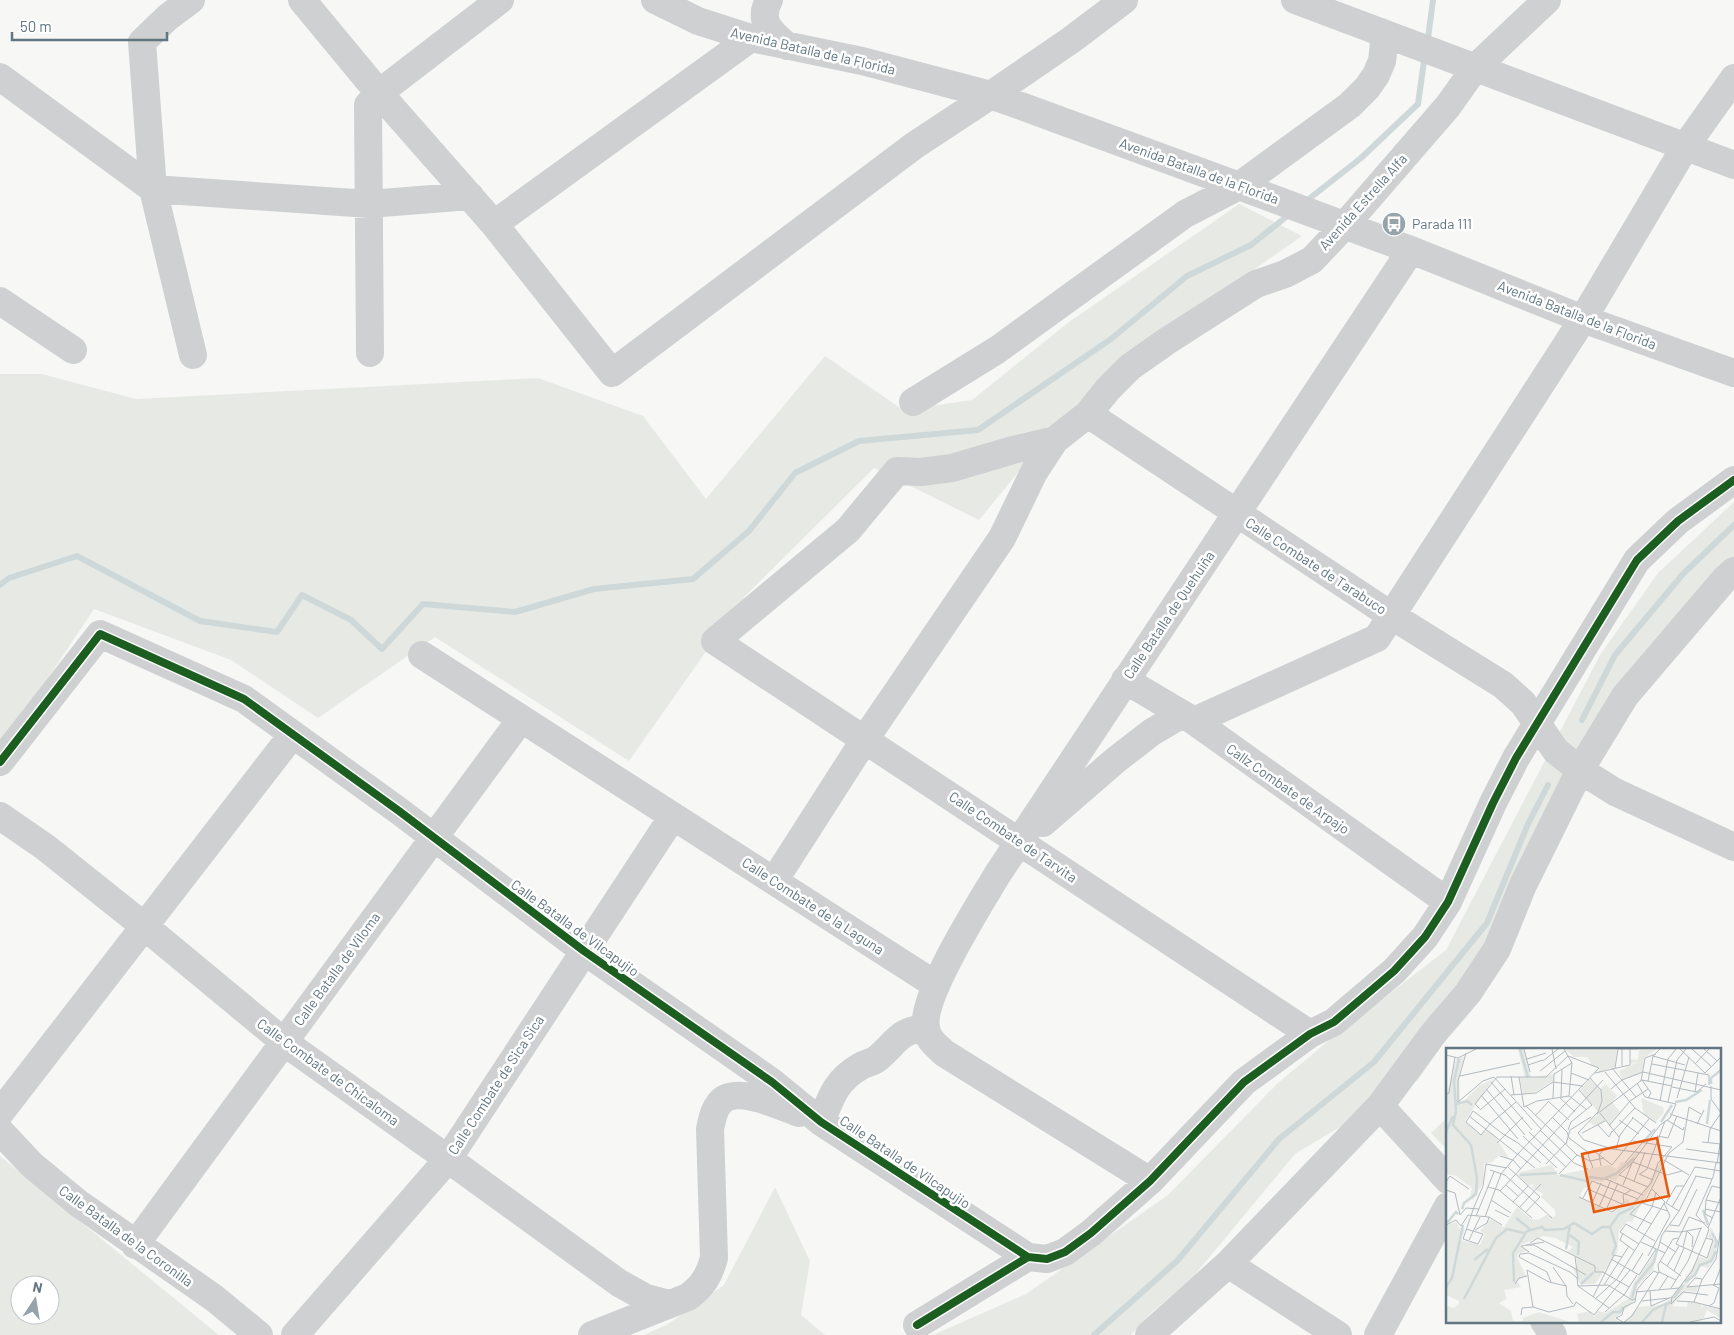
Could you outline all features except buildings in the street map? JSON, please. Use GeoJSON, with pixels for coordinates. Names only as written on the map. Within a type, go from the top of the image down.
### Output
{"type":"FeatureCollection","features":[{"type":"Feature","properties":{"kind":"street"},"geometry":{"type":"LineString","coordinates":[[191,0],[162,8],[142,42],[153,188],[193,355]]}},
{"type":"Feature","properties":{"kind":"street"},"geometry":{"type":"LineString","coordinates":[[302,0],[494,224],[612,373],[915,145],[1071,40],[1124,0]]}},
{"type":"Feature","properties":{"kind":"street"},"geometry":{"type":"LineString","coordinates":[[370,353],[368,105],[379,92],[500,0]]}},
{"type":"Feature","properties":{"kind":"street","name":"Avenida Batalla de la Florida"},"geometry":{"type":"LineString","coordinates":[[655,0],[698,21],[751,38],[862,61],[991,95],[1411,250],[1583,319],[1734,374]]}},
{"type":"Feature","properties":{"kind":"street"},"geometry":{"type":"LineString","coordinates":[[769,0],[764,18],[766,24],[769,30],[788,46]]}},
{"type":"Feature","properties":{"kind":"street"},"geometry":{"type":"LineString","coordinates":[[1295,0],[1734,165]]}},
{"type":"Feature","properties":{"kind":"street","name":"Avenida Estrella Alfa"},"geometry":{"type":"LineString","coordinates":[[1056,440],[1088,414],[1108,389],[1130,367],[1256,284],[1285,274],[1312,260],[1345,226],[1448,106],[1475,68],[1548,0]]}},
{"type":"Feature","properties":{"kind":"street"},"geometry":{"type":"LineString","coordinates":[[913,402],[996,350],[1185,214],[1239,186],[1350,105],[1367,88],[1376,75],[1382,61],[1384,44],[1381,32]]}},
{"type":"Feature","properties":{"kind":"street"},"geometry":{"type":"LineString","coordinates":[[494,224],[751,38]]}},
{"type":"Feature","properties":{"kind":"street"},"geometry":{"type":"LineString","coordinates":[[0,77],[153,188],[369,204],[470,196]]}},
{"type":"Feature","properties":{"kind":"street"},"geometry":{"type":"LineString","coordinates":[[1021,842],[1152,732],[1377,638],[1583,319],[1686,146],[1734,78]]}},
{"type":"Feature","properties":{"kind":"street","name":"Calle Batalla de Quehuiña"},"geometry":{"type":"LineString","coordinates":[[936,985],[967,924],[998,875],[1125,680],[1411,250]]}},
{"type":"Feature","properties":{"kind":"street"},"geometry":{"type":"LineString","coordinates":[[0,301],[73,350]]}},
{"type":"Feature","properties":{"kind":"street","name":"Calle Combate de Tarabuco"},"geometry":{"type":"LineString","coordinates":[[1088,414],[1392,616],[1503,685],[1523,703],[1556,751],[1580,770],[1614,792],[1734,847]]}},
{"type":"Feature","properties":{"kind":"street"},"geometry":{"type":"LineString","coordinates":[[774,881],[865,739],[1002,538],[1034,472],[1056,440]]}},
{"type":"Feature","properties":{"kind":"street","name":"Calle Combate de Tarvita"},"geometry":{"type":"LineString","coordinates":[[1056,440],[1013,450],[952,468],[921,472],[897,471],[848,530],[715,641],[1310,1034]]}},
{"type":"Feature","properties":{"kind":"street"},"geometry":{"type":"LineString","coordinates":[[917,1325],[1028,1257],[1047,1259],[1065,1252],[1091,1233],[1150,1181],[1244,1082],[1310,1034],[1334,1022],[1394,971],[1425,937],[1448,902],[1500,788],[1516,758],[1637,560],[1678,521],[1734,480]]}},
{"type":"Feature","properties":{"kind":"street"},"geometry":{"type":"LineString","coordinates":[[1149,1335],[1228,1264],[1380,1106],[1433,1034],[1468,993],[1497,949],[1523,885],[1580,770],[1625,696],[1724,580],[1734,571]]}},
{"type":"Feature","properties":{"kind":"street","name":"Calle Batalla de Vilcapujio"},"geometry":{"type":"LineString","coordinates":[[0,762],[100,634],[244,699],[434,838],[584,952],[772,1082],[821,1122],[1028,1257]]}},
{"type":"Feature","properties":{"kind":"street","name":"Calle Combate de la Laguna"},"geometry":{"type":"LineString","coordinates":[[422,655],[936,985]]}},
{"type":"Feature","properties":{"kind":"street","name":"Callz Combate de Arpajo"},"geometry":{"type":"LineString","coordinates":[[1125,680],[1188,718],[1448,902]]}},
{"type":"Feature","properties":{"kind":"street","name":"Calle Batalla de Viloma"},"geometry":{"type":"LineString","coordinates":[[135,1244],[522,719]]}},
{"type":"Feature","properties":{"kind":"street"},"geometry":{"type":"LineString","coordinates":[[0,1113],[292,734]]}},
{"type":"Feature","properties":{"kind":"street","name":"Calle Combate de Chicaloma"},"geometry":{"type":"LineString","coordinates":[[0,816],[45,847],[284,1042],[448,1158],[618,1283],[646,1298],[670,1304]]}},
{"type":"Feature","properties":{"kind":"street","name":"Calle Combate de Sica Sica"},"geometry":{"type":"LineString","coordinates":[[296,1335],[448,1158],[673,816]]}},
{"type":"Feature","properties":{"kind":"street"},"geometry":{"type":"LineString","coordinates":[[936,985],[926,1012],[926,1027],[931,1041],[944,1053],[1150,1181]]}},
{"type":"Feature","properties":{"kind":"street"},"geometry":{"type":"LineString","coordinates":[[592,1335],[688,1297],[699,1289],[709,1276],[714,1258],[710,1129],[719,1102],[732,1095],[752,1097],[821,1122],[832,1094],[844,1077],[862,1065],[877,1060],[901,1035],[911,1030],[926,1027]]}},
{"type":"Feature","properties":{"kind":"street"},"geometry":{"type":"LineString","coordinates":[[1380,1106],[1446,1178]]}},
{"type":"Feature","properties":{"kind":"street","name":"Calle Batalla de la Coronilla"},"geometry":{"type":"LineString","coordinates":[[0,1131],[32,1165],[78,1203],[214,1298],[258,1335]]}},
{"type":"Feature","properties":{"kind":"street"},"geometry":{"type":"LineString","coordinates":[[1378,1335],[1446,1210]]}},
{"type":"Feature","properties":{"kind":"street"},"geometry":{"type":"LineString","coordinates":[[1228,1264],[1338,1335]]}},
{"type":"Feature","properties":{"kind":"street"},"geometry":{"type":"LineString","coordinates":[[1545,1322],[1553,1335]]}},
{"type":"Feature","properties":{"kind":"shaded area"},"geometry":{"type":"Polygon","coordinates":[[[1239,204],[1302,236],[1150,343],[1065,415],[979,520],[874,468],[745,596],[629,761],[435,637],[318,718],[231,660],[94,609],[0,750],[0,374],[42,374],[136,399],[538,378],[643,416],[706,499],[825,356],[903,410],[972,400],[1069,322],[1239,204]]]}},
{"type":"Feature","properties":{"kind":"shaded area"},"geometry":{"type":"Polygon","coordinates":[[[1734,502],[1734,557],[1700,589],[1632,671],[1498,965],[1418,1080],[1295,1154],[1193,1277],[1150,1314],[1131,1335],[933,1335],[1026,1294],[1168,1195],[1278,1083],[1327,1042],[1446,950],[1600,655],[1658,573],[1734,502]]]}},
{"type":"Feature","properties":{"kind":"shaded area"},"geometry":{"type":"Polygon","coordinates":[[[1446,1119],[1446,1149],[1431,1133],[1446,1119]]]}},
{"type":"Feature","properties":{"kind":"shaded area"},"geometry":{"type":"Polygon","coordinates":[[[0,1156],[219,1335],[0,1335],[0,1156]]]}},
{"type":"Feature","properties":{"kind":"shaded area"},"geometry":{"type":"Polygon","coordinates":[[[775,1187],[810,1261],[801,1315],[825,1335],[644,1335],[668,1324],[724,1285],[775,1187]]]}},
{"type":"Feature","properties":{"kind":"waterway"},"geometry":{"type":"LineString","coordinates":[[1428,38],[1433,0]]}},
{"type":"Feature","properties":{"kind":"waterway"},"geometry":{"type":"LineString","coordinates":[[1305,202],[1361,158],[1418,104],[1424,61]]}},
{"type":"Feature","properties":{"kind":"waterway"},"geometry":{"type":"LineString","coordinates":[[0,585],[9,578],[77,556],[200,621],[277,632],[302,595],[351,620],[382,649],[423,604],[515,612],[594,589],[693,579],[749,531],[795,473],[859,441],[978,430],[1111,339],[1187,276],[1251,245],[1291,213]]}},
{"type":"Feature","properties":{"kind":"waterway"},"geometry":{"type":"LineString","coordinates":[[1582,720],[1615,655],[1683,574],[1734,525]]}},
{"type":"Feature","properties":{"kind":"waterway"},"geometry":{"type":"LineString","coordinates":[[1094,1335],[1177,1261],[1279,1139],[1374,1062],[1487,923],[1528,824],[1548,785]]}},
{"type":"Feature","properties":{"kind":"cycle path"},"geometry":{"type":"LineString","coordinates":[[917,1325],[1028,1257],[1047,1259],[1065,1252],[1091,1233],[1150,1181],[1244,1082],[1310,1034],[1334,1022],[1394,971],[1425,937],[1448,902],[1493,803],[1516,758],[1637,560],[1678,521],[1734,480]]}},
{"type":"Feature","properties":{"kind":"cycle path"},"geometry":{"type":"LineString","coordinates":[[0,762],[100,634],[244,699],[399,811],[584,951],[772,1082],[821,1122],[1028,1257]]}},
{"type":"Feature","properties":{"kind":"place","name":"Parada 111"},"geometry":{"type":"Point","coordinates":[1394,224]}}]}
